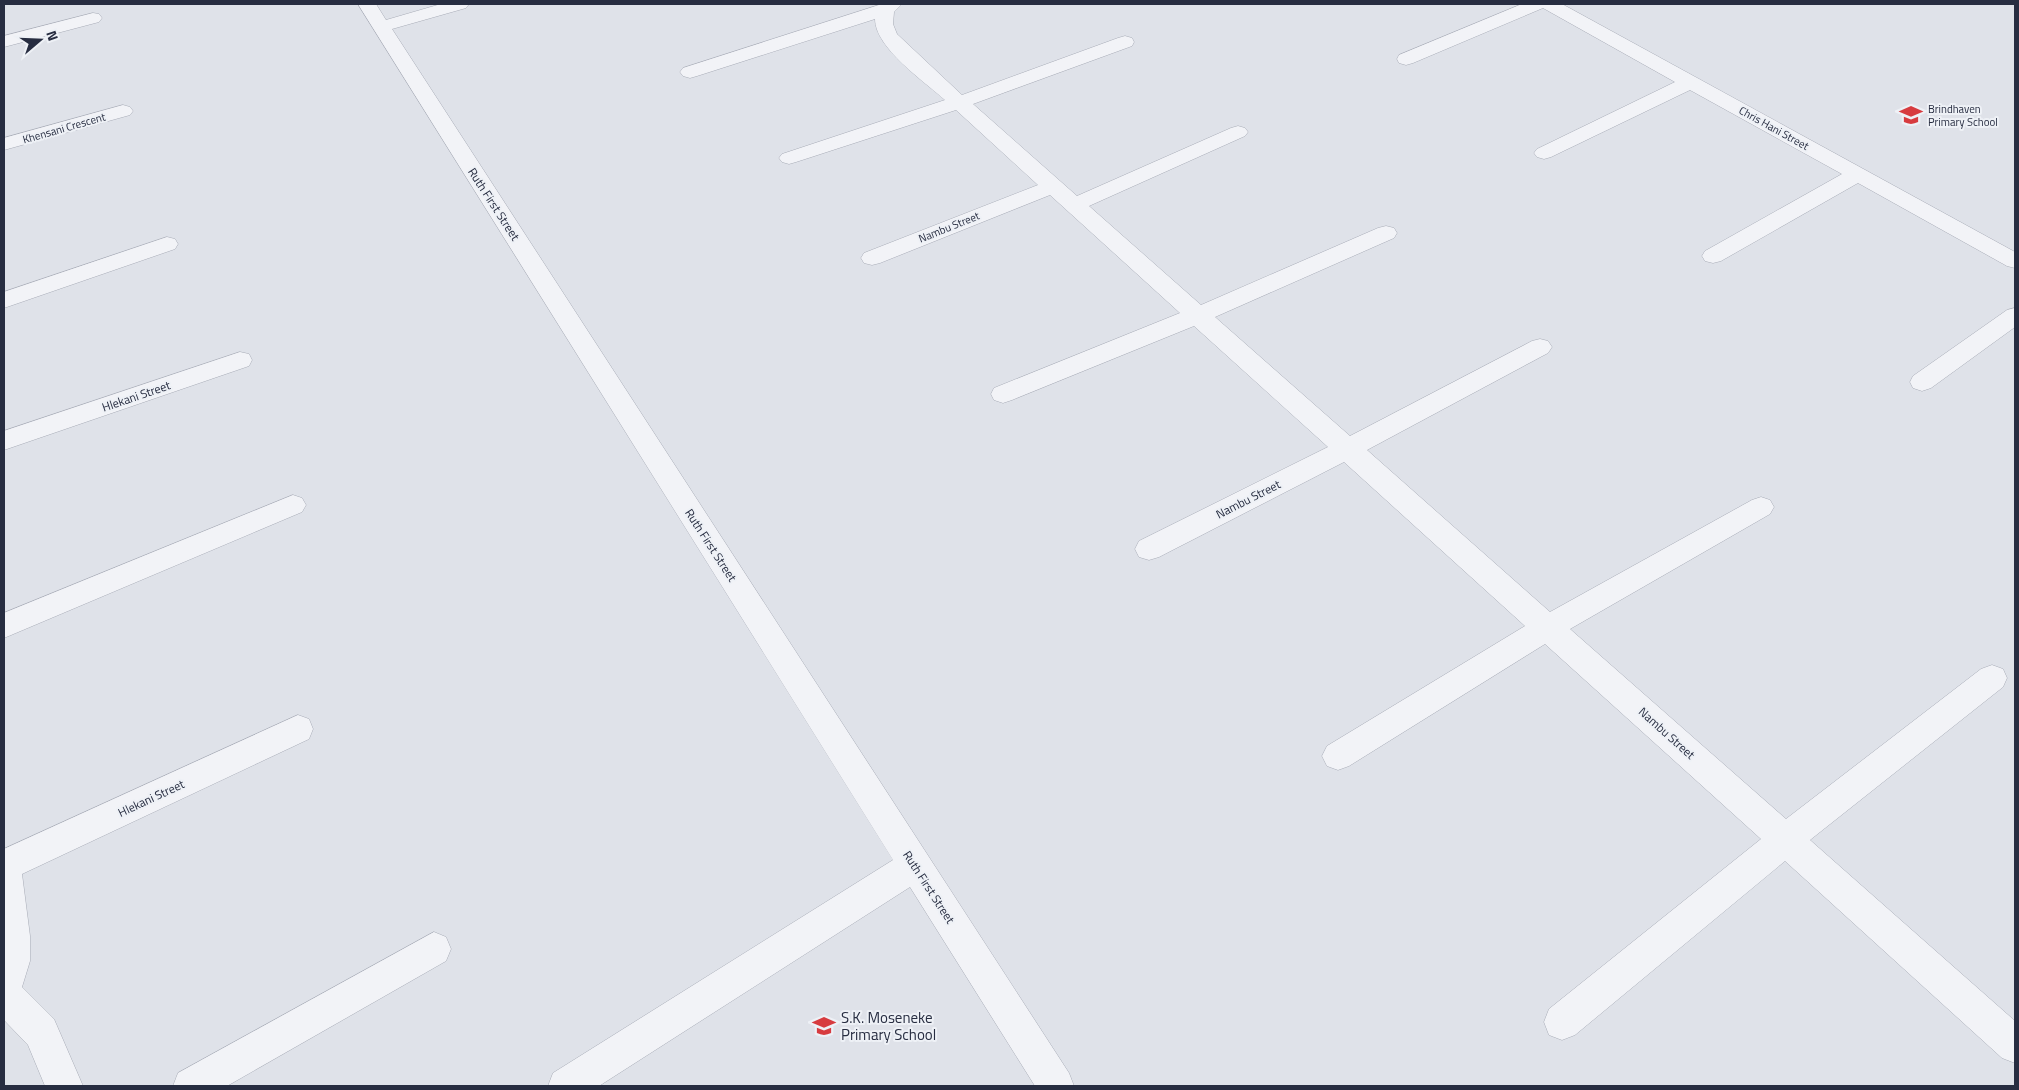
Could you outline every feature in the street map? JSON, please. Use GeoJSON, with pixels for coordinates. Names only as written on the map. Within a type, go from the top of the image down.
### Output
{"type":"FeatureCollection","features":[{"type":"Feature","properties":{"kind":"street","name":"Ruth First Street"},"geometry":{"type":"LineString","coordinates":[[367,4],[1056,1086]]}},
{"type":"Feature","properties":{"kind":"street"},"geometry":{"type":"LineString","coordinates":[[381,27],[460,4]]}},
{"type":"Feature","properties":{"kind":"street"},"geometry":{"type":"LineString","coordinates":[[1406,59],[1537,4]]}},
{"type":"Feature","properties":{"kind":"street","name":"Chris Hani Street"},"geometry":{"type":"LineString","coordinates":[[1549,4],[2015,261]]}},
{"type":"Feature","properties":{"kind":"street"},"geometry":{"type":"LineString","coordinates":[[690,72],[889,7]]}},
{"type":"Feature","properties":{"kind":"street","name":"Nambu Street"},"geometry":{"type":"LineString","coordinates":[[889,7],[883,23],[887,37],[2015,1044]]}},
{"type":"Feature","properties":{"kind":"street"},"geometry":{"type":"LineString","coordinates":[[4,42],[93,18]]}},
{"type":"Feature","properties":{"kind":"street"},"geometry":{"type":"LineString","coordinates":[[789,158],[960,102],[1125,42]]}},
{"type":"Feature","properties":{"kind":"street"},"geometry":{"type":"LineString","coordinates":[[1544,153],[1690,82]]}},
{"type":"Feature","properties":{"kind":"street","name":"Khensani Crescent"},"geometry":{"type":"LineString","coordinates":[[4,144],[124,111]]}},
{"type":"Feature","properties":{"kind":"street"},"geometry":{"type":"LineString","coordinates":[[1074,204],[1238,132]]}},
{"type":"Feature","properties":{"kind":"street"},"geometry":{"type":"LineString","coordinates":[[1713,256],[1858,174]]}},
{"type":"Feature","properties":{"kind":"street","name":"Nambu Street"},"geometry":{"type":"LineString","coordinates":[[872,258],[1054,186]]}},
{"type":"Feature","properties":{"kind":"street"},"geometry":{"type":"LineString","coordinates":[[1004,394],[1198,315],[1386,233]]}},
{"type":"Feature","properties":{"kind":"street"},"geometry":{"type":"LineString","coordinates":[[4,300],[167,244]]}},
{"type":"Feature","properties":{"kind":"street"},"geometry":{"type":"LineString","coordinates":[[1922,382],[2015,316]]}},
{"type":"Feature","properties":{"kind":"street","name":"Nambu Street"},"geometry":{"type":"LineString","coordinates":[[1149,549],[1540,347]]}},
{"type":"Feature","properties":{"kind":"street","name":"Hlekani Street"},"geometry":{"type":"LineString","coordinates":[[4,442],[240,360]]}},
{"type":"Feature","properties":{"kind":"street"},"geometry":{"type":"LineString","coordinates":[[4,626],[293,505]]}},
{"type":"Feature","properties":{"kind":"street"},"geometry":{"type":"LineString","coordinates":[[1338,756],[1548,627],[1761,506]]}},
{"type":"Feature","properties":{"kind":"street"},"geometry":{"type":"LineString","coordinates":[[1562,1022],[1785,840],[1992,678]]}},
{"type":"Feature","properties":{"kind":"street","name":"Hlekani Street"},"geometry":{"type":"LineString","coordinates":[[4,987],[12,961],[13,944],[4,866],[298,729]]}},
{"type":"Feature","properties":{"kind":"street"},"geometry":{"type":"LineString","coordinates":[[566,1086],[915,865]]}},
{"type":"Feature","properties":{"kind":"street"},"geometry":{"type":"LineString","coordinates":[[191,1086],[434,949]]}},
{"type":"Feature","properties":{"kind":"street"},"geometry":{"type":"LineString","coordinates":[[4,995],[41,1032],[64,1086]]}},
{"type":"Feature","properties":{"kind":"place","name":"Brindhaven Primary School"},"geometry":{"type":"Point","coordinates":[1911,115]}},
{"type":"Feature","properties":{"kind":"place","name":"S.K. Moseneke Primary School"},"geometry":{"type":"Point","coordinates":[824,1026]}}]}
